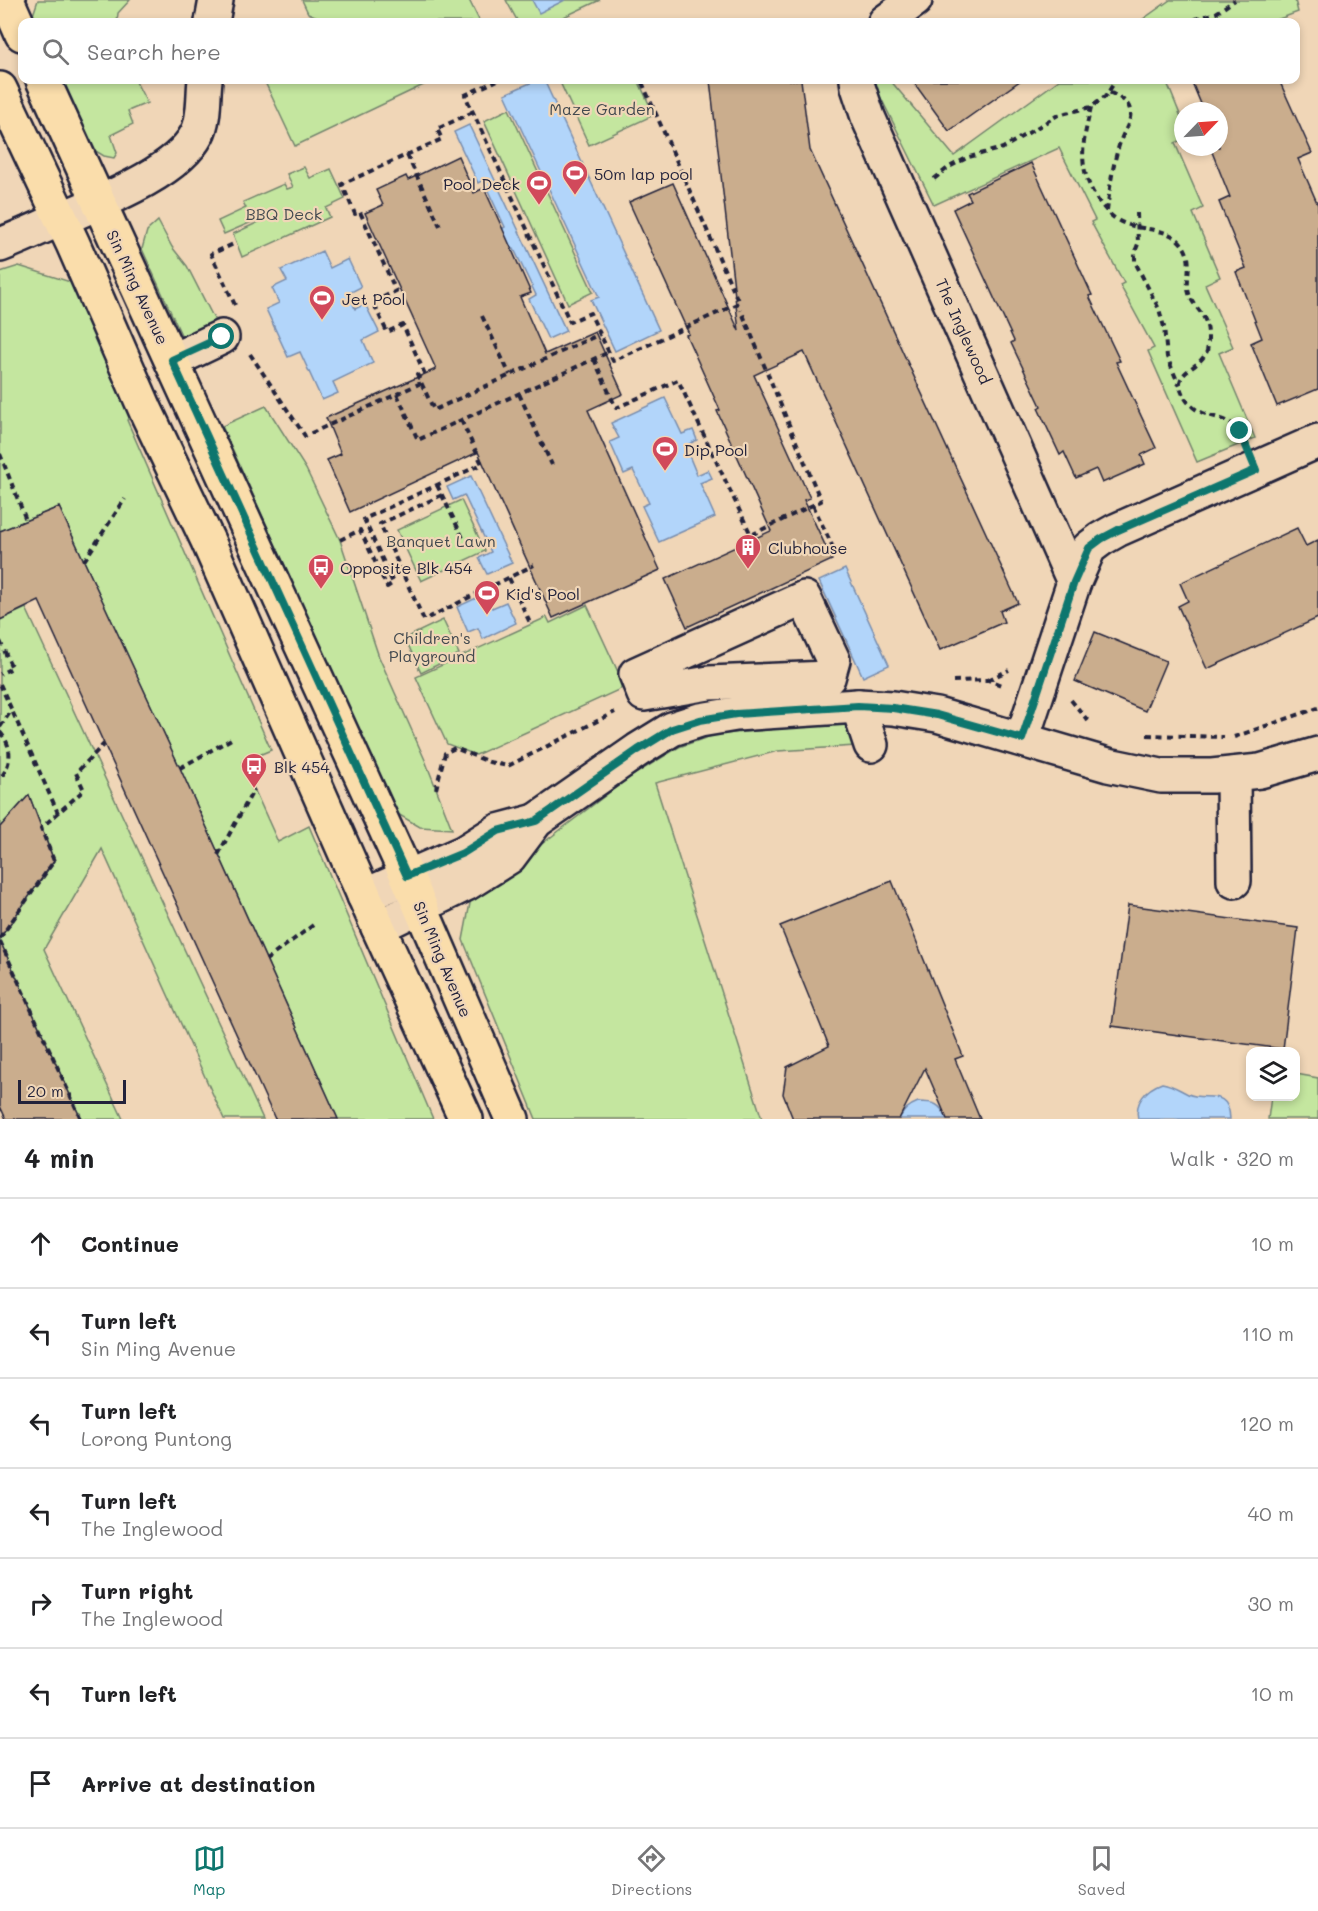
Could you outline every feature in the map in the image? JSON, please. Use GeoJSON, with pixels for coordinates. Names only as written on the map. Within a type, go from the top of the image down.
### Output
{"type":"FeatureCollection","features":[{"type":"Feature","properties":{"kind":"main road","name":"Sin Ming Avenue"},"geometry":{"type":"LineString","coordinates":[[45,84],[421,907],[512,1119]]}},
{"type":"Feature","properties":{"kind":"main road"},"geometry":{"type":"LineString","coordinates":[[2,94],[61,219],[146,411],[208,541],[364,896],[466,1119]]}},
{"type":"Feature","properties":{"kind":"street"},"geometry":{"type":"LineString","coordinates":[[213,18],[216,0]]}},
{"type":"Feature","properties":{"kind":"street"},"geometry":{"type":"LineString","coordinates":[[890,18],[915,0]]}},
{"type":"Feature","properties":{"kind":"street"},"geometry":{"type":"LineString","coordinates":[[0,245],[139,183],[173,162],[194,140],[199,130],[205,84]]}},
{"type":"Feature","properties":{"kind":"street","name":"The Inglewood"},"geometry":{"type":"LineString","coordinates":[[858,84],[868,117],[1074,582]]}},
{"type":"Feature","properties":{"kind":"street"},"geometry":{"type":"LineString","coordinates":[[172,360],[236,334]]}},
{"type":"Feature","properties":{"kind":"street"},"geometry":{"type":"LineString","coordinates":[[1022,739],[1074,582],[1089,548],[1101,539],[1318,441]]}},
{"type":"Feature","properties":{"kind":"street"},"geometry":{"type":"LineString","coordinates":[[804,598],[833,660],[828,678],[704,684],[644,694],[636,674],[653,655],[804,598]]}},
{"type":"Feature","properties":{"kind":"street"},"geometry":{"type":"LineString","coordinates":[[700,720],[704,684]]}},
{"type":"Feature","properties":{"kind":"street"},"geometry":{"type":"LineString","coordinates":[[858,706],[871,745]]}},
{"type":"Feature","properties":{"kind":"street"},"geometry":{"type":"LineString","coordinates":[[378,927],[466,884],[509,857],[536,821],[672,729],[700,720],[736,714],[858,706],[893,708],[937,715],[1108,765],[1161,776],[1260,771],[1318,754]]}},
{"type":"Feature","properties":{"kind":"street"},"geometry":{"type":"LineString","coordinates":[[1233,774],[1234,881]]}},
{"type":"Feature","properties":{"kind":"street"},"geometry":{"type":"LineString","coordinates":[[364,896],[463,853],[498,831],[536,821]]}},
{"type":"Feature","properties":{"kind":"path"},"geometry":{"type":"LineString","coordinates":[[1199,18],[1216,13],[1235,0]]}},
{"type":"Feature","properties":{"kind":"path"},"geometry":{"type":"LineString","coordinates":[[489,84],[465,95],[570,322],[590,313],[613,361],[739,303],[643,84]]}},
{"type":"Feature","properties":{"kind":"path"},"geometry":{"type":"LineString","coordinates":[[908,204],[925,186],[949,167],[969,157],[1003,148],[1058,116],[1091,107],[1109,92],[1114,84]]}},
{"type":"Feature","properties":{"kind":"path"},"geometry":{"type":"LineString","coordinates":[[1107,212],[1115,161],[1130,120],[1130,109],[1127,103],[1109,92]]}},
{"type":"Feature","properties":{"kind":"path"},"geometry":{"type":"LineString","coordinates":[[1091,107],[1082,148],[1083,167],[1088,183],[1107,212],[1119,221],[1169,234],[1182,244],[1188,259],[1188,288],[1190,297],[1206,321],[1207,351],[1202,359],[1181,377],[1179,386]]}},
{"type":"Feature","properties":{"kind":"path"},"geometry":{"type":"LineString","coordinates":[[473,112],[437,129],[442,139],[342,184],[356,214],[360,212],[396,291],[373,302],[387,332],[403,325],[424,372],[417,374],[434,410],[600,334]]}},
{"type":"Feature","properties":{"kind":"path"},"geometry":{"type":"LineString","coordinates":[[407,155],[441,226]]}},
{"type":"Feature","properties":{"kind":"path"},"geometry":{"type":"LineString","coordinates":[[1137,213],[1138,244],[1135,262],[1159,309],[1164,327],[1167,357],[1179,386],[1195,410],[1203,415],[1223,419],[1240,431],[1256,470]]}},
{"type":"Feature","properties":{"kind":"path"},"geometry":{"type":"LineString","coordinates":[[236,243],[211,254],[236,334],[305,436],[421,383]]}},
{"type":"Feature","properties":{"kind":"path"},"geometry":{"type":"LineString","coordinates":[[594,359],[616,408],[678,380],[751,534],[821,501],[741,310]]}},
{"type":"Feature","properties":{"kind":"path"},"geometry":{"type":"LineString","coordinates":[[482,316],[510,375]]}},
{"type":"Feature","properties":{"kind":"path"},"geometry":{"type":"LineString","coordinates":[[397,394],[418,440],[609,352]]}},
{"type":"Feature","properties":{"kind":"path"},"geometry":{"type":"LineString","coordinates":[[519,394],[552,465]]}},
{"type":"Feature","properties":{"kind":"path"},"geometry":{"type":"LineString","coordinates":[[340,540],[360,530],[387,587],[393,583],[364,519],[482,464],[461,420]]}},
{"type":"Feature","properties":{"kind":"path"},"geometry":{"type":"LineString","coordinates":[[0,454],[26,520]]}},
{"type":"Feature","properties":{"kind":"path"},"geometry":{"type":"LineString","coordinates":[[437,485],[464,540]]}},
{"type":"Feature","properties":{"kind":"path"},"geometry":{"type":"LineString","coordinates":[[442,495],[380,524],[424,620],[534,566]]}},
{"type":"Feature","properties":{"kind":"path"},"geometry":{"type":"LineString","coordinates":[[84,561],[125,499]]}},
{"type":"Feature","properties":{"kind":"path"},"geometry":{"type":"LineString","coordinates":[[813,505],[836,554]]}},
{"type":"Feature","properties":{"kind":"path"},"geometry":{"type":"LineString","coordinates":[[509,578],[531,625]]}},
{"type":"Feature","properties":{"kind":"path"},"geometry":{"type":"LineString","coordinates":[[0,641],[12,668],[0,674]]}},
{"type":"Feature","properties":{"kind":"path"},"geometry":{"type":"LineString","coordinates":[[0,684],[58,813]]}},
{"type":"Feature","properties":{"kind":"path"},"geometry":{"type":"LineString","coordinates":[[0,727],[11,711]]}},
{"type":"Feature","properties":{"kind":"path"},"geometry":{"type":"LineString","coordinates":[[0,732],[10,749],[6,770],[0,779]]}},
{"type":"Feature","properties":{"kind":"path"},"geometry":{"type":"LineString","coordinates":[[180,768],[233,738]]}},
{"type":"Feature","properties":{"kind":"path"},"geometry":{"type":"LineString","coordinates":[[81,1119],[0,939],[54,861],[41,828],[84,790],[76,772],[104,744]]}},
{"type":"Feature","properties":{"kind":"path"},"geometry":{"type":"LineString","coordinates":[[218,855],[254,789]]}},
{"type":"Feature","properties":{"kind":"path"},"geometry":{"type":"LineString","coordinates":[[266,960],[316,923]]}},
{"type":"Feature","properties":{"kind":"green space"},"geometry":{"type":"Polygon","coordinates":[[[38,0],[130,0],[118,13],[117,18],[34,18],[33,15],[38,0]]]}},
{"type":"Feature","properties":{"kind":"green space"},"geometry":{"type":"Polygon","coordinates":[[[302,0],[469,0],[478,18],[320,18],[308,13],[302,0]]]}},
{"type":"Feature","properties":{"kind":"green space"},"geometry":{"type":"Polygon","coordinates":[[[506,0],[600,0],[562,18],[516,18],[506,0]]]}},
{"type":"Feature","properties":{"kind":"green space"},"geometry":{"type":"Polygon","coordinates":[[[1170,0],[1295,0],[1298,12],[1282,18],[1145,18],[1170,0]]]}},
{"type":"Feature","properties":{"kind":"green space"},"geometry":{"type":"Polygon","coordinates":[[[64,84],[137,84],[147,103],[128,111],[133,124],[111,135],[117,153],[114,158],[104,156],[94,150],[64,84]]]}},
{"type":"Feature","properties":{"kind":"green space"},"geometry":{"type":"Polygon","coordinates":[[[266,84],[426,84],[295,146],[266,84]]]}},
{"type":"Feature","properties":{"kind":"green space","name":"Maze Garden"},"geometry":{"type":"Polygon","coordinates":[[[561,84],[640,84],[654,115],[589,145],[561,84]]]}},
{"type":"Feature","properties":{"kind":"green space"},"geometry":{"type":"Polygon","coordinates":[[[875,84],[893,84],[954,156],[1053,84],[1168,84],[1175,102],[1174,156],[1181,156],[1203,208],[1193,213],[1220,277],[1205,284],[1233,347],[1219,353],[1255,438],[1197,462],[1148,351],[1154,348],[1120,285],[1124,283],[1091,222],[1095,220],[1059,148],[934,205],[875,84]]]}},
{"type":"Feature","properties":{"kind":"green space","name":"Pool Deck"},"geometry":{"type":"Polygon","coordinates":[[[509,109],[593,292],[568,304],[484,121],[509,109]]]}},
{"type":"Feature","properties":{"kind":"green space","name":"BBQ Deck"},"geometry":{"type":"Polygon","coordinates":[[[304,167],[310,178],[331,169],[345,199],[326,208],[330,217],[242,257],[233,234],[261,221],[261,218],[224,234],[218,221],[246,208],[243,202],[284,184],[287,189],[293,187],[287,174],[304,167]]]}},
{"type":"Feature","properties":{"kind":"green space"},"geometry":{"type":"Polygon","coordinates":[[[158,221],[172,247],[187,266],[216,323],[183,339],[142,249],[147,231],[158,221]]]}},
{"type":"Feature","properties":{"kind":"green space"},"geometry":{"type":"Polygon","coordinates":[[[19,266],[93,289],[146,411],[127,420],[271,750],[242,762],[278,842],[309,826],[433,1119],[338,1119],[180,768],[59,507],[0,531],[0,272],[19,266]]]}},
{"type":"Feature","properties":{"kind":"green space"},"geometry":{"type":"Polygon","coordinates":[[[266,406],[306,469],[340,540],[379,657],[425,760],[452,829],[420,827],[396,813],[222,426],[266,406]]]}},
{"type":"Feature","properties":{"kind":"green space","name":"Banquet Lawn"},"geometry":{"type":"Polygon","coordinates":[[[461,500],[485,551],[421,581],[397,530],[461,500]]]}},
{"type":"Feature","properties":{"kind":"green space"},"geometry":{"type":"Polygon","coordinates":[[[587,605],[625,687],[476,755],[447,744],[416,677],[547,617],[550,623],[587,605]]]}},
{"type":"Feature","properties":{"kind":"green space"},"geometry":{"type":"Polygon","coordinates":[[[26,608],[263,1119],[224,1119],[102,849],[44,949],[123,1119],[81,1119],[0,941],[54,861],[29,795],[0,827],[0,620],[26,608]]]}},
{"type":"Feature","properties":{"kind":"green space","name":"Children's Playground"},"geometry":{"type":"Polygon","coordinates":[[[443,620],[459,654],[421,673],[405,638],[443,620]]]}},
{"type":"Feature","properties":{"kind":"green space"},"geometry":{"type":"Polygon","coordinates":[[[862,721],[871,745],[778,751],[655,783],[762,1119],[536,1119],[463,940],[471,898],[627,779],[679,747],[714,735],[862,721]]]}},
{"type":"Feature","properties":{"kind":"green space"},"geometry":{"type":"Polygon","coordinates":[[[1300,1075],[1318,1078],[1318,1119],[1268,1119],[1270,1101],[1300,1101],[1300,1075]]]}},
{"type":"Feature","properties":{"kind":"water"},"geometry":{"type":"Polygon","coordinates":[[[532,0],[565,0],[539,13],[532,0]]]}},
{"type":"Feature","properties":{"kind":"water","name":"50m lap pool"},"geometry":{"type":"Polygon","coordinates":[[[528,84],[546,84],[659,330],[615,351],[591,300],[599,297],[505,94],[528,84]]]}},
{"type":"Feature","properties":{"kind":"water"},"geometry":{"type":"Polygon","coordinates":[[[469,125],[566,331],[548,339],[529,299],[536,295],[514,249],[509,250],[500,230],[505,227],[483,180],[478,183],[454,132],[469,125]]]}},
{"type":"Feature","properties":{"kind":"water","name":"Jet Pool"},"geometry":{"type":"Polygon","coordinates":[[[322,251],[330,268],[348,259],[361,287],[349,293],[355,309],[365,304],[379,332],[363,340],[373,363],[333,382],[338,393],[322,400],[300,352],[288,357],[266,309],[279,303],[272,288],[287,281],[281,270],[322,251]]]}},
{"type":"Feature","properties":{"kind":"water","name":"Dip Pool"},"geometry":{"type":"Polygon","coordinates":[[[665,398],[682,434],[693,430],[697,440],[685,446],[697,475],[708,470],[712,478],[700,483],[715,517],[659,542],[642,506],[649,503],[633,470],[624,474],[610,442],[619,438],[611,423],[665,398]]]}},
{"type":"Feature","properties":{"kind":"water"},"geometry":{"type":"Polygon","coordinates":[[[471,476],[512,563],[487,574],[479,558],[491,552],[464,495],[453,500],[447,487],[471,476]]]}},
{"type":"Feature","properties":{"kind":"water"},"geometry":{"type":"Polygon","coordinates":[[[845,569],[889,665],[863,677],[819,581],[845,569]]]}},
{"type":"Feature","properties":{"kind":"water","name":"Kid's Pool"},"geometry":{"type":"Polygon","coordinates":[[[485,594],[492,608],[506,602],[516,623],[483,639],[478,628],[468,632],[457,607],[485,594]]]}},
{"type":"Feature","properties":{"kind":"water"},"geometry":{"type":"Polygon","coordinates":[[[1162,1083],[1194,1096],[1220,1099],[1229,1109],[1230,1119],[1138,1119],[1138,1107],[1142,1097],[1162,1083]]]}},
{"type":"Feature","properties":{"kind":"water"},"geometry":{"type":"Polygon","coordinates":[[[918,1102],[936,1104],[947,1119],[899,1119],[907,1109],[918,1102]]]}},
{"type":"Feature","properties":{"kind":"building"},"geometry":{"type":"Polygon","coordinates":[[[710,84],[802,84],[810,150],[1018,603],[1000,611],[1004,622],[940,650],[804,352],[754,375],[810,498],[804,500],[832,560],[687,627],[665,579],[771,531],[717,411],[720,410],[686,335],[689,334],[629,202],[673,183],[739,331],[710,84]]]}},
{"type":"Feature","properties":{"kind":"building"},"geometry":{"type":"Polygon","coordinates":[[[915,84],[1015,84],[949,131],[915,84]]]}},
{"type":"Feature","properties":{"kind":"building"},"geometry":{"type":"Polygon","coordinates":[[[1193,84],[1281,84],[1312,153],[1298,159],[1318,205],[1318,389],[1277,406],[1251,343],[1262,338],[1236,272],[1246,268],[1219,202],[1230,197],[1214,156],[1228,156],[1228,102],[1200,102],[1193,84]]]}},
{"type":"Feature","properties":{"kind":"building"},"geometry":{"type":"Polygon","coordinates":[[[458,156],[474,193],[484,188],[531,293],[520,297],[545,354],[595,332],[623,394],[588,410],[660,570],[553,618],[478,452],[350,512],[327,460],[341,454],[326,418],[436,369],[365,213],[383,205],[376,190],[406,176],[408,180],[458,156]]]}},
{"type":"Feature","properties":{"kind":"building"},"geometry":{"type":"Polygon","coordinates":[[[1031,163],[1092,295],[1089,296],[1120,361],[1116,362],[1156,448],[1141,455],[1145,464],[1102,483],[1096,469],[1076,478],[1064,452],[1060,455],[1038,408],[1041,406],[1011,343],[1014,341],[953,209],[971,200],[967,193],[1031,163]]]}},
{"type":"Feature","properties":{"kind":"building"},"geometry":{"type":"Polygon","coordinates":[[[59,507],[180,768],[338,1119],[275,1119],[39,601],[0,620],[0,531],[59,507]]]}},
{"type":"Feature","properties":{"kind":"building"},"geometry":{"type":"Polygon","coordinates":[[[1297,528],[1306,546],[1318,540],[1318,618],[1207,669],[1178,606],[1188,601],[1180,583],[1297,528]]]}},
{"type":"Feature","properties":{"kind":"building"},"geometry":{"type":"Polygon","coordinates":[[[1095,632],[1166,661],[1145,711],[1075,681],[1095,632]]]}},
{"type":"Feature","properties":{"kind":"building"},"geometry":{"type":"Polygon","coordinates":[[[29,795],[54,861],[0,938],[0,827],[29,795]]]}},
{"type":"Feature","properties":{"kind":"building"},"geometry":{"type":"Polygon","coordinates":[[[892,881],[963,1056],[955,1059],[980,1119],[947,1119],[925,1068],[899,1119],[793,1119],[783,1094],[787,1067],[829,1046],[780,926],[892,881]]]}},
{"type":"Feature","properties":{"kind":"building"},"geometry":{"type":"Polygon","coordinates":[[[1128,905],[1298,928],[1283,1047],[1268,1047],[1112,1026],[1128,905]]]}},
{"type":"Feature","properties":{"kind":"building"},"geometry":{"type":"Polygon","coordinates":[[[0,941],[81,1119],[6,1119],[0,1106],[0,941]]]}},
{"type":"Feature","properties":{"kind":"place","name":"50m lap pool"},"geometry":{"type":"Point","coordinates":[575,196]}},
{"type":"Feature","properties":{"kind":"place","name":"Pool Deck"},"geometry":{"type":"Point","coordinates":[539,206]}},
{"type":"Feature","properties":{"kind":"place","name":"Jet Pool"},"geometry":{"type":"Point","coordinates":[322,321]}},
{"type":"Feature","properties":{"kind":"place","name":"Dip Pool"},"geometry":{"type":"Point","coordinates":[665,472]}},
{"type":"Feature","properties":{"kind":"place","name":"Clubhouse"},"geometry":{"type":"Point","coordinates":[748,570]}},
{"type":"Feature","properties":{"kind":"place","name":"Opposite Blk 454"},"geometry":{"type":"Point","coordinates":[321,590]}},
{"type":"Feature","properties":{"kind":"place","name":"Kid's Pool"},"geometry":{"type":"Point","coordinates":[487,616]}},
{"type":"Feature","properties":{"kind":"place","name":"Blk 454"},"geometry":{"type":"Point","coordinates":[254,789]}},
{"type":"Feature","properties":{"kind":"route"},"geometry":{"type":"LineString","coordinates":[[222,337],[172,360],[407,876],[463,853],[498,831],[536,821],[672,729],[700,720],[736,714],[858,706],[893,708],[937,715],[1022,739],[1074,582],[1089,548],[1118,530],[1256,470],[1240,431]]}}]}
